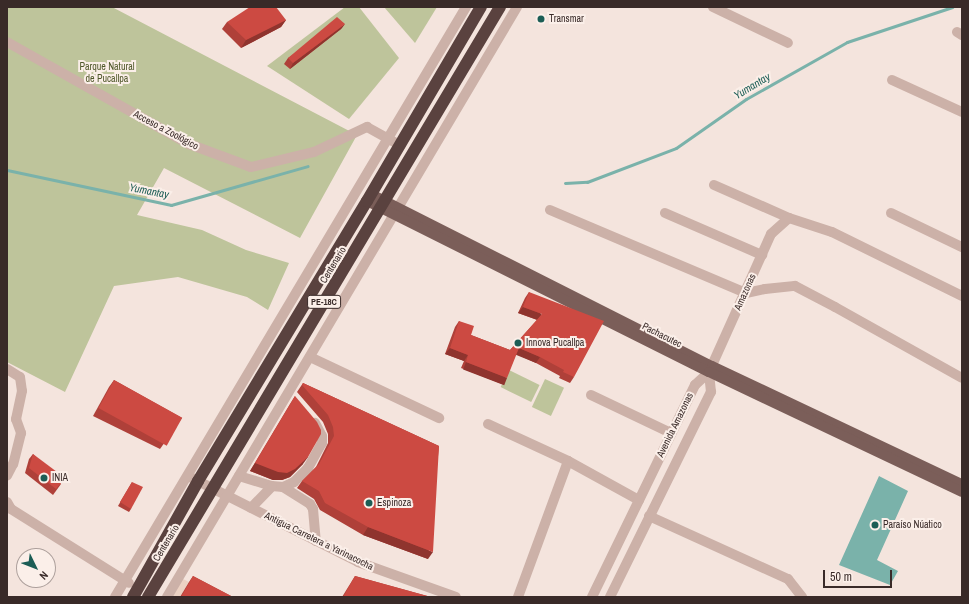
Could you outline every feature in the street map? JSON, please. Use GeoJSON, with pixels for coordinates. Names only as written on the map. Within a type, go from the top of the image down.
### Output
{"type":"FeatureCollection","features":[{"type":"Feature","properties":{"kind":"highway","name":"Centenario"},"geometry":{"type":"LineString","coordinates":[[135,593],[198,481],[369,198],[481,7]]}},
{"type":"Feature","properties":{"kind":"highway","name":"Centenario"},"geometry":{"type":"LineString","coordinates":[[148,597],[500,7]]}},
{"type":"Feature","properties":{"kind":"main road","name":"Pachacutec"},"geometry":{"type":"LineString","coordinates":[[369,198],[710,369],[962,492]]}},
{"type":"Feature","properties":{"kind":"main road","name":"Pachacutec"},"geometry":{"type":"LineString","coordinates":[[710,369],[962,484]]}},
{"type":"Feature","properties":{"kind":"street"},"geometry":{"type":"LineString","coordinates":[[115,597],[466,7]]}},
{"type":"Feature","properties":{"kind":"street"},"geometry":{"type":"LineString","coordinates":[[167,597],[239,476],[291,396],[310,357],[517,7]]}},
{"type":"Feature","properties":{"kind":"street"},"geometry":{"type":"LineString","coordinates":[[712,7],[788,43]]}},
{"type":"Feature","properties":{"kind":"street","name":"Acceso a Zoológico"},"geometry":{"type":"LineString","coordinates":[[7,42],[189,144],[250,167],[314,152],[367,127],[400,145]]}},
{"type":"Feature","properties":{"kind":"street"},"geometry":{"type":"LineString","coordinates":[[892,80],[962,112]]}},
{"type":"Feature","properties":{"kind":"street"},"geometry":{"type":"LineString","coordinates":[[714,184],[789,218],[832,232],[962,296]]}},
{"type":"Feature","properties":{"kind":"street","name":"Pachacutec"},"geometry":{"type":"LineString","coordinates":[[355,194],[369,198]]}},
{"type":"Feature","properties":{"kind":"street"},"geometry":{"type":"LineString","coordinates":[[550,210],[746,293],[765,288],[795,286],[962,378]]}},
{"type":"Feature","properties":{"kind":"street"},"geometry":{"type":"LineString","coordinates":[[665,213],[762,255]]}},
{"type":"Feature","properties":{"kind":"street"},"geometry":{"type":"LineString","coordinates":[[891,213],[962,247]]}},
{"type":"Feature","properties":{"kind":"street","name":"Amazonas"},"geometry":{"type":"LineString","coordinates":[[710,369],[746,293],[771,234],[789,218]]}},
{"type":"Feature","properties":{"kind":"street"},"geometry":{"type":"LineString","coordinates":[[310,357],[439,418]]}},
{"type":"Feature","properties":{"kind":"street"},"geometry":{"type":"LineString","coordinates":[[7,369],[20,377],[22,391],[16,419],[21,433],[13,464],[7,476]]}},
{"type":"Feature","properties":{"kind":"street","name":"Avenida Amazonas"},"geometry":{"type":"LineString","coordinates":[[592,597],[695,385],[710,369]]}},
{"type":"Feature","properties":{"kind":"street","name":"Avenida Amazonas"},"geometry":{"type":"LineString","coordinates":[[610,597],[711,392],[710,369]]}},
{"type":"Feature","properties":{"kind":"street"},"geometry":{"type":"LineString","coordinates":[[591,395],[671,433]]}},
{"type":"Feature","properties":{"kind":"street"},"geometry":{"type":"LineString","coordinates":[[283,487],[294,482],[308,468],[322,444],[318,426],[307,413]]}},
{"type":"Feature","properties":{"kind":"street"},"geometry":{"type":"LineString","coordinates":[[488,424],[568,461],[639,500]]}},
{"type":"Feature","properties":{"kind":"street"},"geometry":{"type":"LineString","coordinates":[[518,597],[568,461]]}},
{"type":"Feature","properties":{"kind":"street","name":"Antigua Carretera a Yarinacocha"},"geometry":{"type":"LineString","coordinates":[[187,475],[358,562],[456,597]]}},
{"type":"Feature","properties":{"kind":"street"},"geometry":{"type":"LineString","coordinates":[[239,476],[272,486],[283,487],[310,504],[313,509],[316,541]]}},
{"type":"Feature","properties":{"kind":"street"},"geometry":{"type":"LineString","coordinates":[[251,508],[272,486]]}},
{"type":"Feature","properties":{"kind":"street"},"geometry":{"type":"LineString","coordinates":[[7,502],[11,509],[125,580],[135,593]]}},
{"type":"Feature","properties":{"kind":"street"},"geometry":{"type":"LineString","coordinates":[[650,516],[788,579],[802,597]]}},
{"type":"Feature","properties":{"kind":"green space","name":"Parque Natural de Pucallpa"},"geometry":{"type":"Polygon","coordinates":[[[7,7],[112,7],[357,135],[300,238],[164,168],[137,215],[202,230],[246,250],[289,263],[268,310],[247,297],[178,277],[114,286],[65,392],[7,362],[7,7]]]}},
{"type":"Feature","properties":{"kind":"green space"},"geometry":{"type":"Polygon","coordinates":[[[345,7],[359,7],[399,58],[349,119],[267,66],[345,7]]]}},
{"type":"Feature","properties":{"kind":"green space"},"geometry":{"type":"Polygon","coordinates":[[[384,7],[437,7],[415,43],[384,7]]]}},
{"type":"Feature","properties":{"kind":"green space"},"geometry":{"type":"Polygon","coordinates":[[[509,370],[540,385],[531,402],[501,387],[509,370]]]}},
{"type":"Feature","properties":{"kind":"green space"},"geometry":{"type":"Polygon","coordinates":[[[545,379],[564,388],[551,416],[532,407],[545,379]]]}},
{"type":"Feature","properties":{"kind":"shaded area"},"geometry":{"type":"Polygon","coordinates":[[[181,578],[189,582],[180,597],[169,597],[181,578]]]}},
{"type":"Feature","properties":{"kind":"water","name":"Paraíso Núatico"},"geometry":{"type":"Polygon","coordinates":[[[879,476],[908,491],[877,560],[898,571],[890,585],[839,565],[879,476]]]}},
{"type":"Feature","properties":{"kind":"building"},"geometry":{"type":"Polygon","coordinates":[[[250,7],[276,7],[286,20],[246,40],[227,22],[250,7]]]}},
{"type":"Feature","properties":{"kind":"building"},"geometry":{"type":"Polygon","coordinates":[[[337,17],[345,24],[293,63],[288,58],[337,17]]]}},
{"type":"Feature","properties":{"kind":"building"},"geometry":{"type":"Polygon","coordinates":[[[529,292],[604,321],[574,377],[563,372],[564,370],[540,357],[519,348],[507,378],[466,362],[468,355],[450,348],[459,321],[474,326],[471,335],[510,350],[542,314],[523,307],[529,292]]]}},
{"type":"Feature","properties":{"kind":"building"},"geometry":{"type":"Polygon","coordinates":[[[114,380],[182,418],[167,446],[98,408],[114,380]]]}},
{"type":"Feature","properties":{"kind":"building","name":"Espinoza"},"geometry":{"type":"Polygon","coordinates":[[[303,383],[439,446],[433,552],[368,527],[325,503],[319,491],[302,481],[319,464],[334,436],[333,427],[328,415],[302,385],[303,383]]]}},
{"type":"Feature","properties":{"kind":"building"},"geometry":{"type":"Polygon","coordinates":[[[295,396],[317,422],[321,430],[321,434],[308,457],[295,469],[287,473],[278,472],[255,463],[295,396]]]}},
{"type":"Feature","properties":{"kind":"building"},"geometry":{"type":"Polygon","coordinates":[[[33,454],[65,478],[56,489],[29,468],[33,454]]]}},
{"type":"Feature","properties":{"kind":"building"},"geometry":{"type":"Polygon","coordinates":[[[132,482],[143,487],[131,509],[120,502],[132,482]]]}},
{"type":"Feature","properties":{"kind":"building"},"geometry":{"type":"Polygon","coordinates":[[[193,576],[233,597],[181,597],[193,576]]]}},
{"type":"Feature","properties":{"kind":"building"},"geometry":{"type":"Polygon","coordinates":[[[355,576],[431,597],[343,597],[355,576]]]}},
{"type":"Feature","properties":{"kind":"waterway","name":"Yumantay"},"geometry":{"type":"LineString","coordinates":[[565,183],[587,182],[676,148],[746,99],[847,42],[952,7]]}},
{"type":"Feature","properties":{"kind":"waterway","name":"Yumantay"},"geometry":{"type":"LineString","coordinates":[[7,170],[171,205],[308,166]]}},
{"type":"Feature","properties":{"kind":"place","name":"Transmar"},"geometry":{"type":"Point","coordinates":[541,19]}},
{"type":"Feature","properties":{"kind":"place","name":"Innova Pucallpa"},"geometry":{"type":"Point","coordinates":[518,343]}},
{"type":"Feature","properties":{"kind":"place","name":"INIA"},"geometry":{"type":"Point","coordinates":[44,478]}},
{"type":"Feature","properties":{"kind":"place","name":"Espinoza"},"geometry":{"type":"Point","coordinates":[369,503]}},
{"type":"Feature","properties":{"kind":"place","name":"Paraíso Núatico"},"geometry":{"type":"Point","coordinates":[875,525]}}]}
